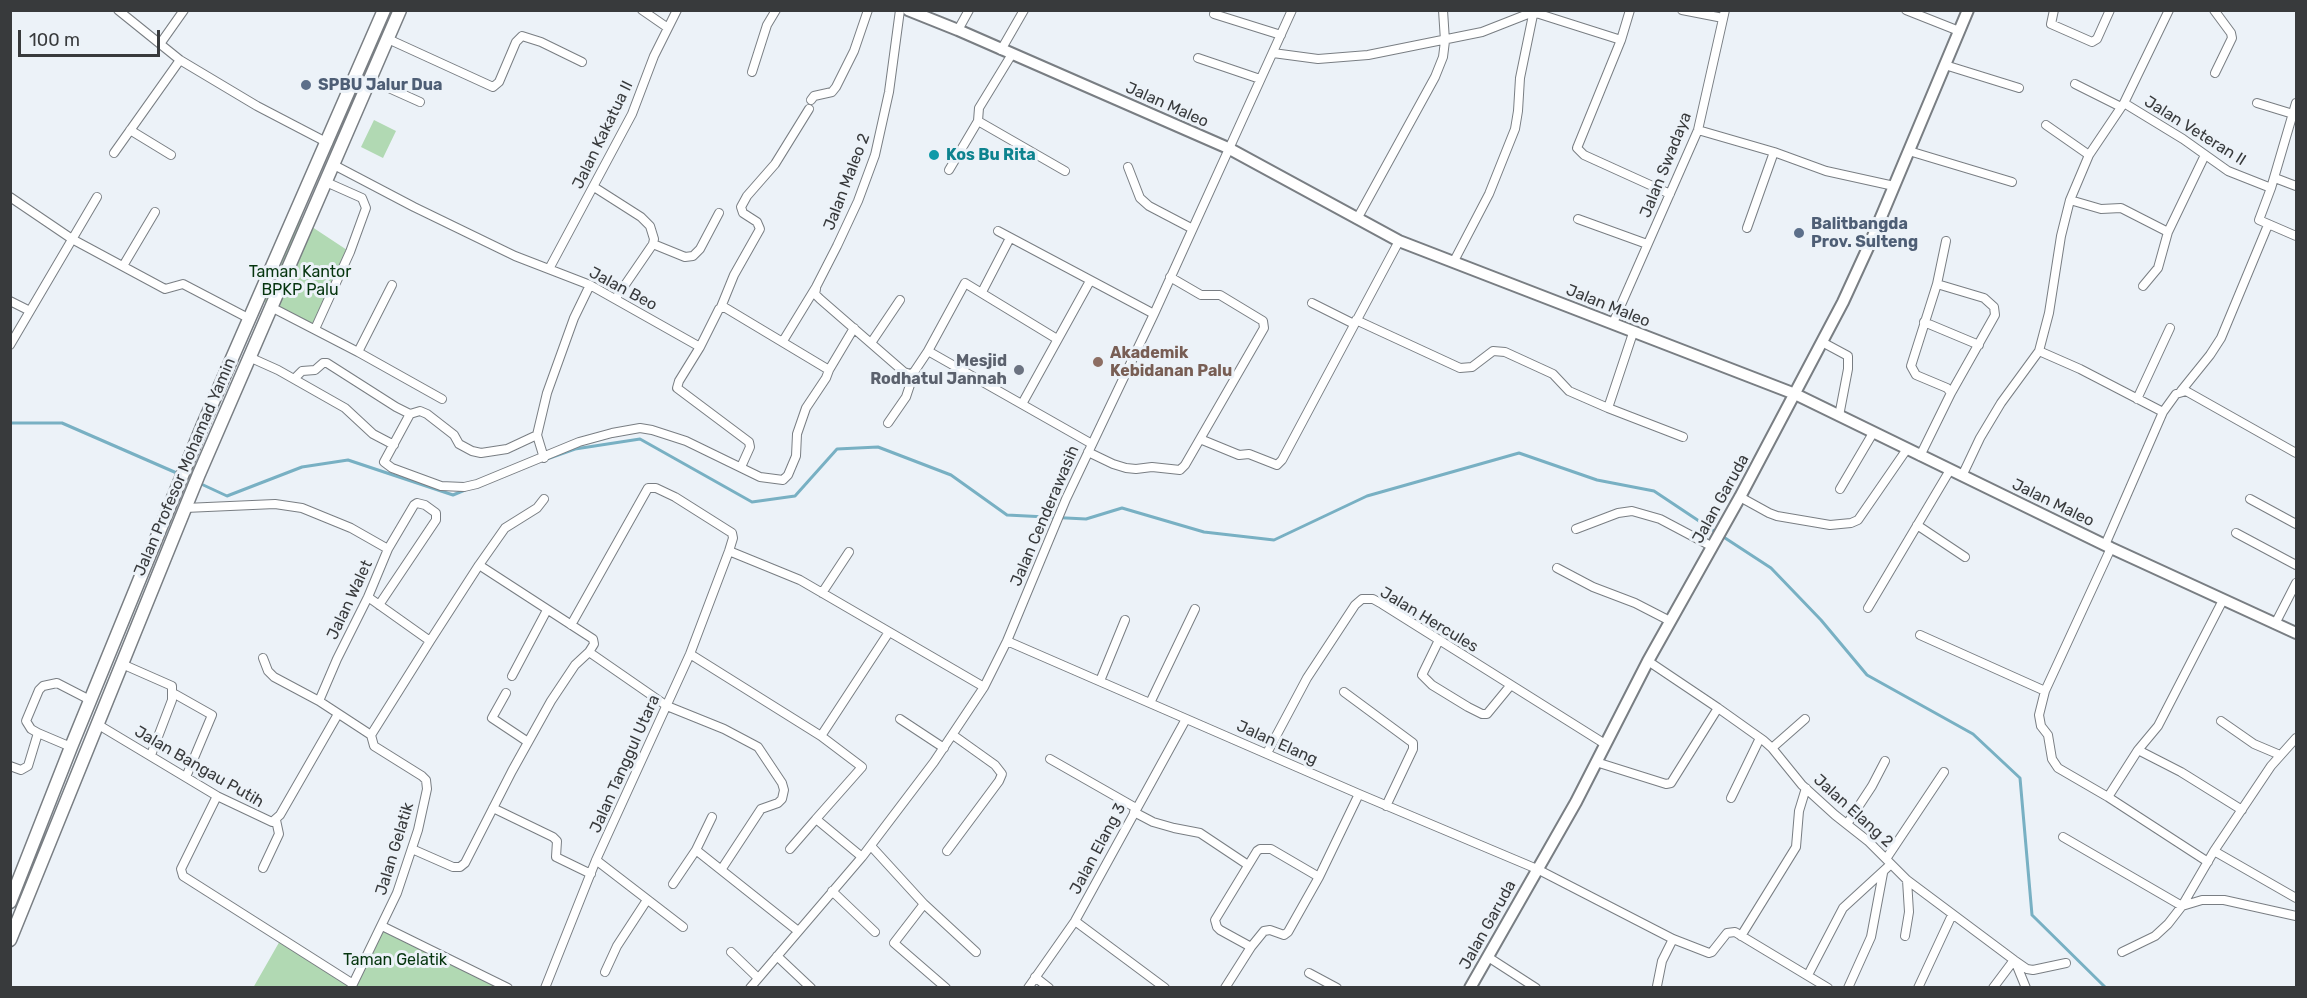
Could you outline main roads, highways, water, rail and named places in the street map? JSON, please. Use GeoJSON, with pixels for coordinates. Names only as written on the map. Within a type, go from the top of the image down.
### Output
{"type":"FeatureCollection","features":[{"type":"Feature","properties":{"kind":"main road","name":"Jalan Profesor Mohamad Yamin"},"geometry":{"type":"LineString","coordinates":[[10,902],[14,884],[185,468],[384,10]]}},
{"type":"Feature","properties":{"kind":"main road","name":"Jalan Profesor Mohamad Yamin"},"geometry":{"type":"LineString","coordinates":[[10,940],[199,474],[270,307],[303,240],[400,10]]}},
{"type":"Feature","properties":{"kind":"main road"},"geometry":{"type":"LineString","coordinates":[[231,360],[247,362]]}},
{"type":"Feature","properties":{"kind":"waterway"},"geometry":{"type":"LineString","coordinates":[[10,423],[62,423],[179,474]]}},
{"type":"Feature","properties":{"kind":"waterway"},"geometry":{"type":"LineString","coordinates":[[544,460],[575,449],[640,439],[752,502],[795,496],[837,449],[878,447],[951,475],[1007,515],[1086,519],[1122,508],[1204,532],[1274,540],[1367,496],[1519,453],[1597,480],[1654,491],[1717,533]]}},
{"type":"Feature","properties":{"kind":"waterway"},"geometry":{"type":"LineString","coordinates":[[199,483],[227,496],[302,467],[348,460],[453,495],[465,490]]}},
{"type":"Feature","properties":{"kind":"waterway"},"geometry":{"type":"LineString","coordinates":[[1722,536],[1771,568],[1821,620],[1867,675],[1973,734],[2020,778],[2032,915],[2106,988]]}},
{"type":"Feature","properties":{"kind":"place","name":"SPBU Jalur Dua"},"geometry":{"type":"Point","coordinates":[306,85]}},
{"type":"Feature","properties":{"kind":"place","name":"Kos Bu Rita"},"geometry":{"type":"Point","coordinates":[934,155]}},
{"type":"Feature","properties":{"kind":"place","name":"Balitbangda Prov. Sulteng"},"geometry":{"type":"Point","coordinates":[1799,233]}},
{"type":"Feature","properties":{"kind":"place","name":"Akademik Kebidanan Palu"},"geometry":{"type":"Point","coordinates":[1098,362]}},
{"type":"Feature","properties":{"kind":"place","name":"Mesjid Rodhatul Jannah"},"geometry":{"type":"Point","coordinates":[1019,370]}},
{"type":"Feature","properties":{"kind":"park label","name":"Taman Kantor BPKP Palu"},"geometry":{"type":"Point","coordinates":[300,281]}},
{"type":"Feature","properties":{"kind":"park label","name":"Taman Gelatik"},"geometry":{"type":"Point","coordinates":[395,960]}}]}
